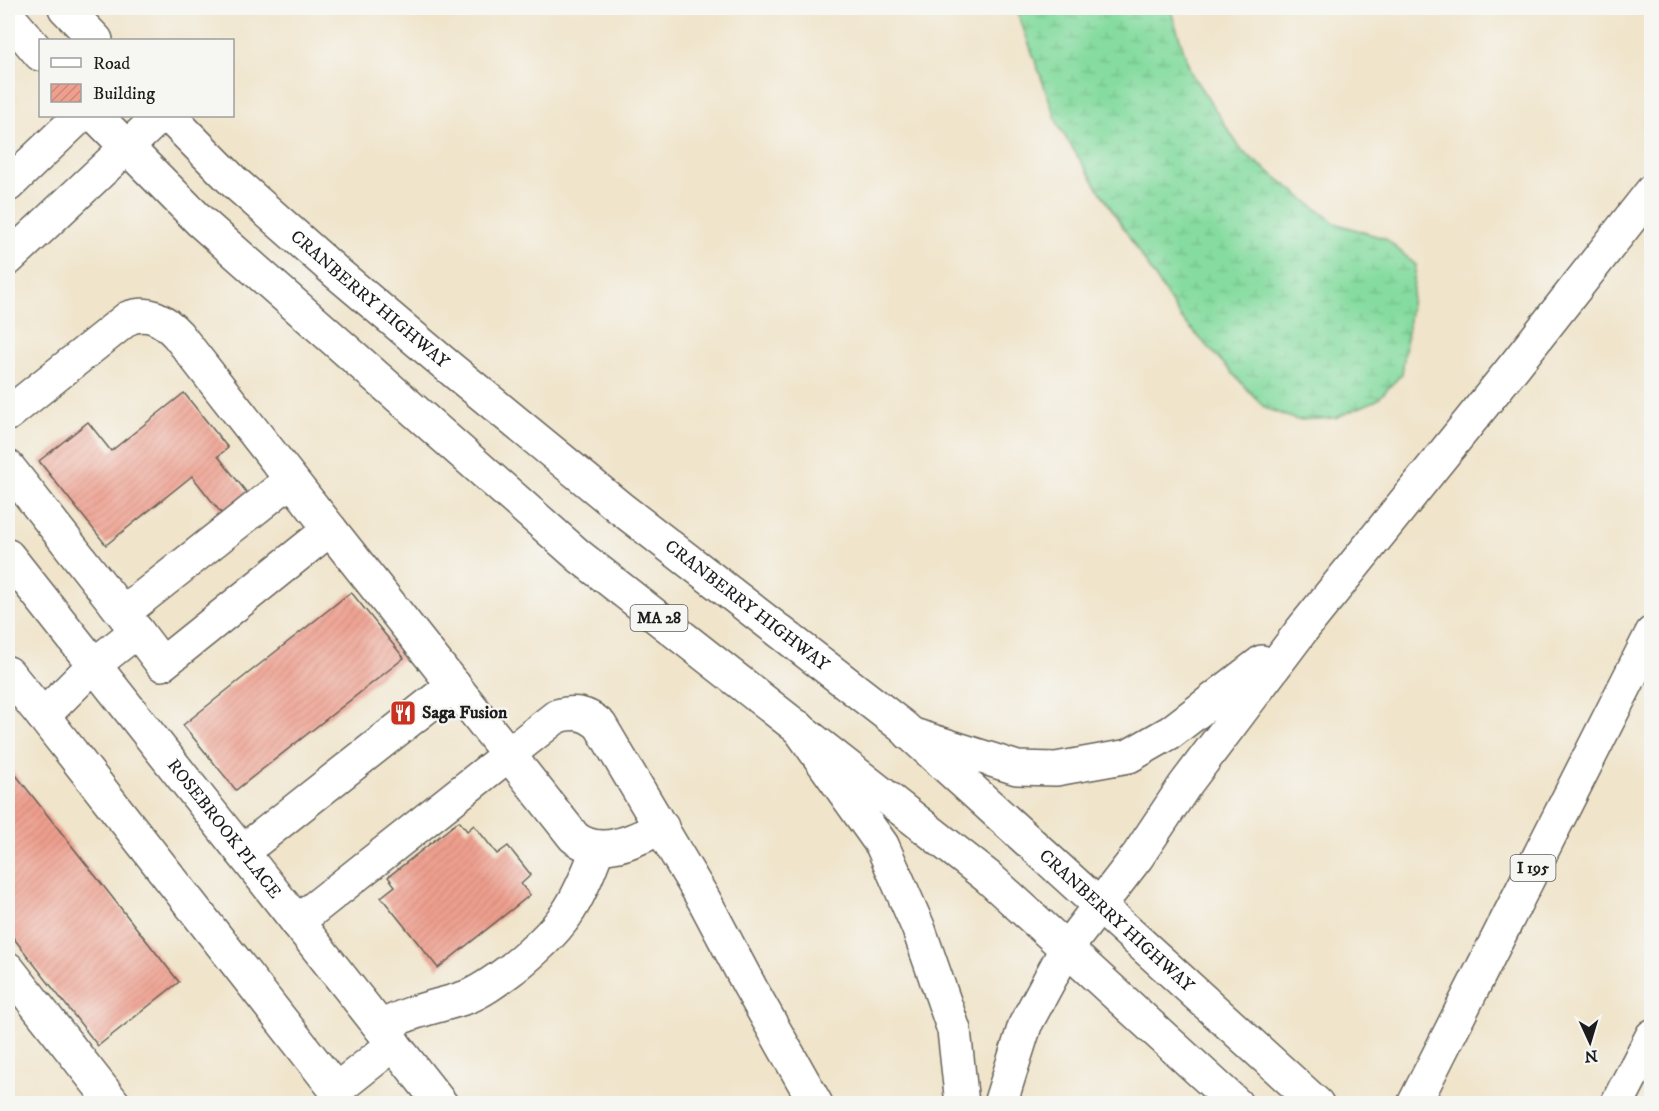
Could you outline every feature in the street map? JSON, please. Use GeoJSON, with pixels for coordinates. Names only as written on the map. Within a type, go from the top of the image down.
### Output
{"type":"FeatureCollection","features":[{"type":"Feature","properties":{"kind":"main road"},"geometry":{"type":"LineString","coordinates":[[65,8],[95,39]]}},
{"type":"Feature","properties":{"kind":"main road"},"geometry":{"type":"LineString","coordinates":[[8,16],[39,53]]}},
{"type":"Feature","properties":{"kind":"main road"},"geometry":{"type":"LineString","coordinates":[[8,185],[79,117]]}},
{"type":"Feature","properties":{"kind":"main road","name":"MA 28"},"geometry":{"type":"LineString","coordinates":[[97,117],[201,221],[579,556],[988,877],[1236,1104]]}},
{"type":"Feature","properties":{"kind":"main road"},"geometry":{"type":"LineString","coordinates":[[8,258],[159,117]]}},
{"type":"Feature","properties":{"kind":"main road","name":"CRANBERRY HIGHWAY"},"geometry":{"type":"LineString","coordinates":[[170,117],[233,181],[436,357],[618,507],[910,734],[1317,1104]]}},
{"type":"Feature","properties":{"kind":"main road"},"geometry":{"type":"LineString","coordinates":[[1000,1104],[1025,1025],[1066,949],[1137,857],[1185,785],[1301,631],[1652,191]]}},
{"type":"Feature","properties":{"kind":"main road"},"geometry":{"type":"LineString","coordinates":[[8,414],[128,318],[148,315],[167,324],[574,837],[588,846],[598,847],[631,842],[662,826]]}},
{"type":"Feature","properties":{"kind":"main road"},"geometry":{"type":"LineString","coordinates":[[8,468],[162,664],[330,529]]}},
{"type":"Feature","properties":{"kind":"main road"},"geometry":{"type":"LineString","coordinates":[[43,716],[94,666],[130,622],[291,480]]}},
{"type":"Feature","properties":{"kind":"main road","name":"ROSEBROOK PLACE"},"geometry":{"type":"LineString","coordinates":[[8,556],[441,1104]]}},
{"type":"Feature","properties":{"kind":"main road"},"geometry":{"type":"LineString","coordinates":[[910,734],[1017,768],[1056,769],[1129,756],[1171,732],[1236,684],[1301,631]]}},
{"type":"Feature","properties":{"kind":"main road","name":"I 195"},"geometry":{"type":"LineString","coordinates":[[1414,1104],[1652,633]]}},
{"type":"Feature","properties":{"kind":"main road"},"geometry":{"type":"LineString","coordinates":[[8,673],[336,1090],[388,1036],[402,1017],[482,990],[540,946],[559,926],[575,901],[598,847]]}},
{"type":"Feature","properties":{"kind":"main road"},"geometry":{"type":"LineString","coordinates":[[242,852],[454,685]]}},
{"type":"Feature","properties":{"kind":"main road"},"geometry":{"type":"LineString","coordinates":[[297,922],[507,754],[557,717],[568,713],[580,713],[591,717],[600,725],[662,826],[816,1104]]}},
{"type":"Feature","properties":{"kind":"main road"},"geometry":{"type":"LineString","coordinates":[[798,727],[882,845],[914,917],[954,1030],[962,1104]]}},
{"type":"Feature","properties":{"kind":"main road"},"geometry":{"type":"LineString","coordinates":[[8,969],[114,1104]]}},
{"type":"Feature","properties":{"kind":"main road"},"geometry":{"type":"LineString","coordinates":[[1617,1104],[1652,1036]]}},
{"type":"Feature","properties":{"kind":"green space"},"geometry":{"type":"Polygon","coordinates":[[[1016,8],[1170,8],[1191,73],[1242,151],[1335,223],[1386,239],[1416,265],[1402,374],[1377,400],[1335,418],[1297,420],[1265,408],[1181,318],[1059,127],[1016,8]]]}},
{"type":"Feature","properties":{"kind":"building"},"geometry":{"type":"Polygon","coordinates":[[[184,393],[228,448],[218,456],[251,498],[225,518],[192,476],[106,545],[39,461],[88,422],[111,451],[184,393]]]}},
{"type":"Feature","properties":{"kind":"building"},"geometry":{"type":"Polygon","coordinates":[[[351,592],[404,658],[236,790],[183,725],[351,592]]]}},
{"type":"Feature","properties":{"kind":"building"},"geometry":{"type":"Polygon","coordinates":[[[8,765],[179,982],[98,1046],[8,931],[8,765]]]}},
{"type":"Feature","properties":{"kind":"building"},"geometry":{"type":"Polygon","coordinates":[[[459,821],[467,831],[474,825],[497,854],[508,846],[531,875],[521,884],[530,895],[438,968],[381,897],[395,886],[388,877],[459,821]]]}},
{"type":"Feature","properties":{"kind":"place","name":"Saga Fusion"},"geometry":{"type":"Point","coordinates":[403,713]}}]}
